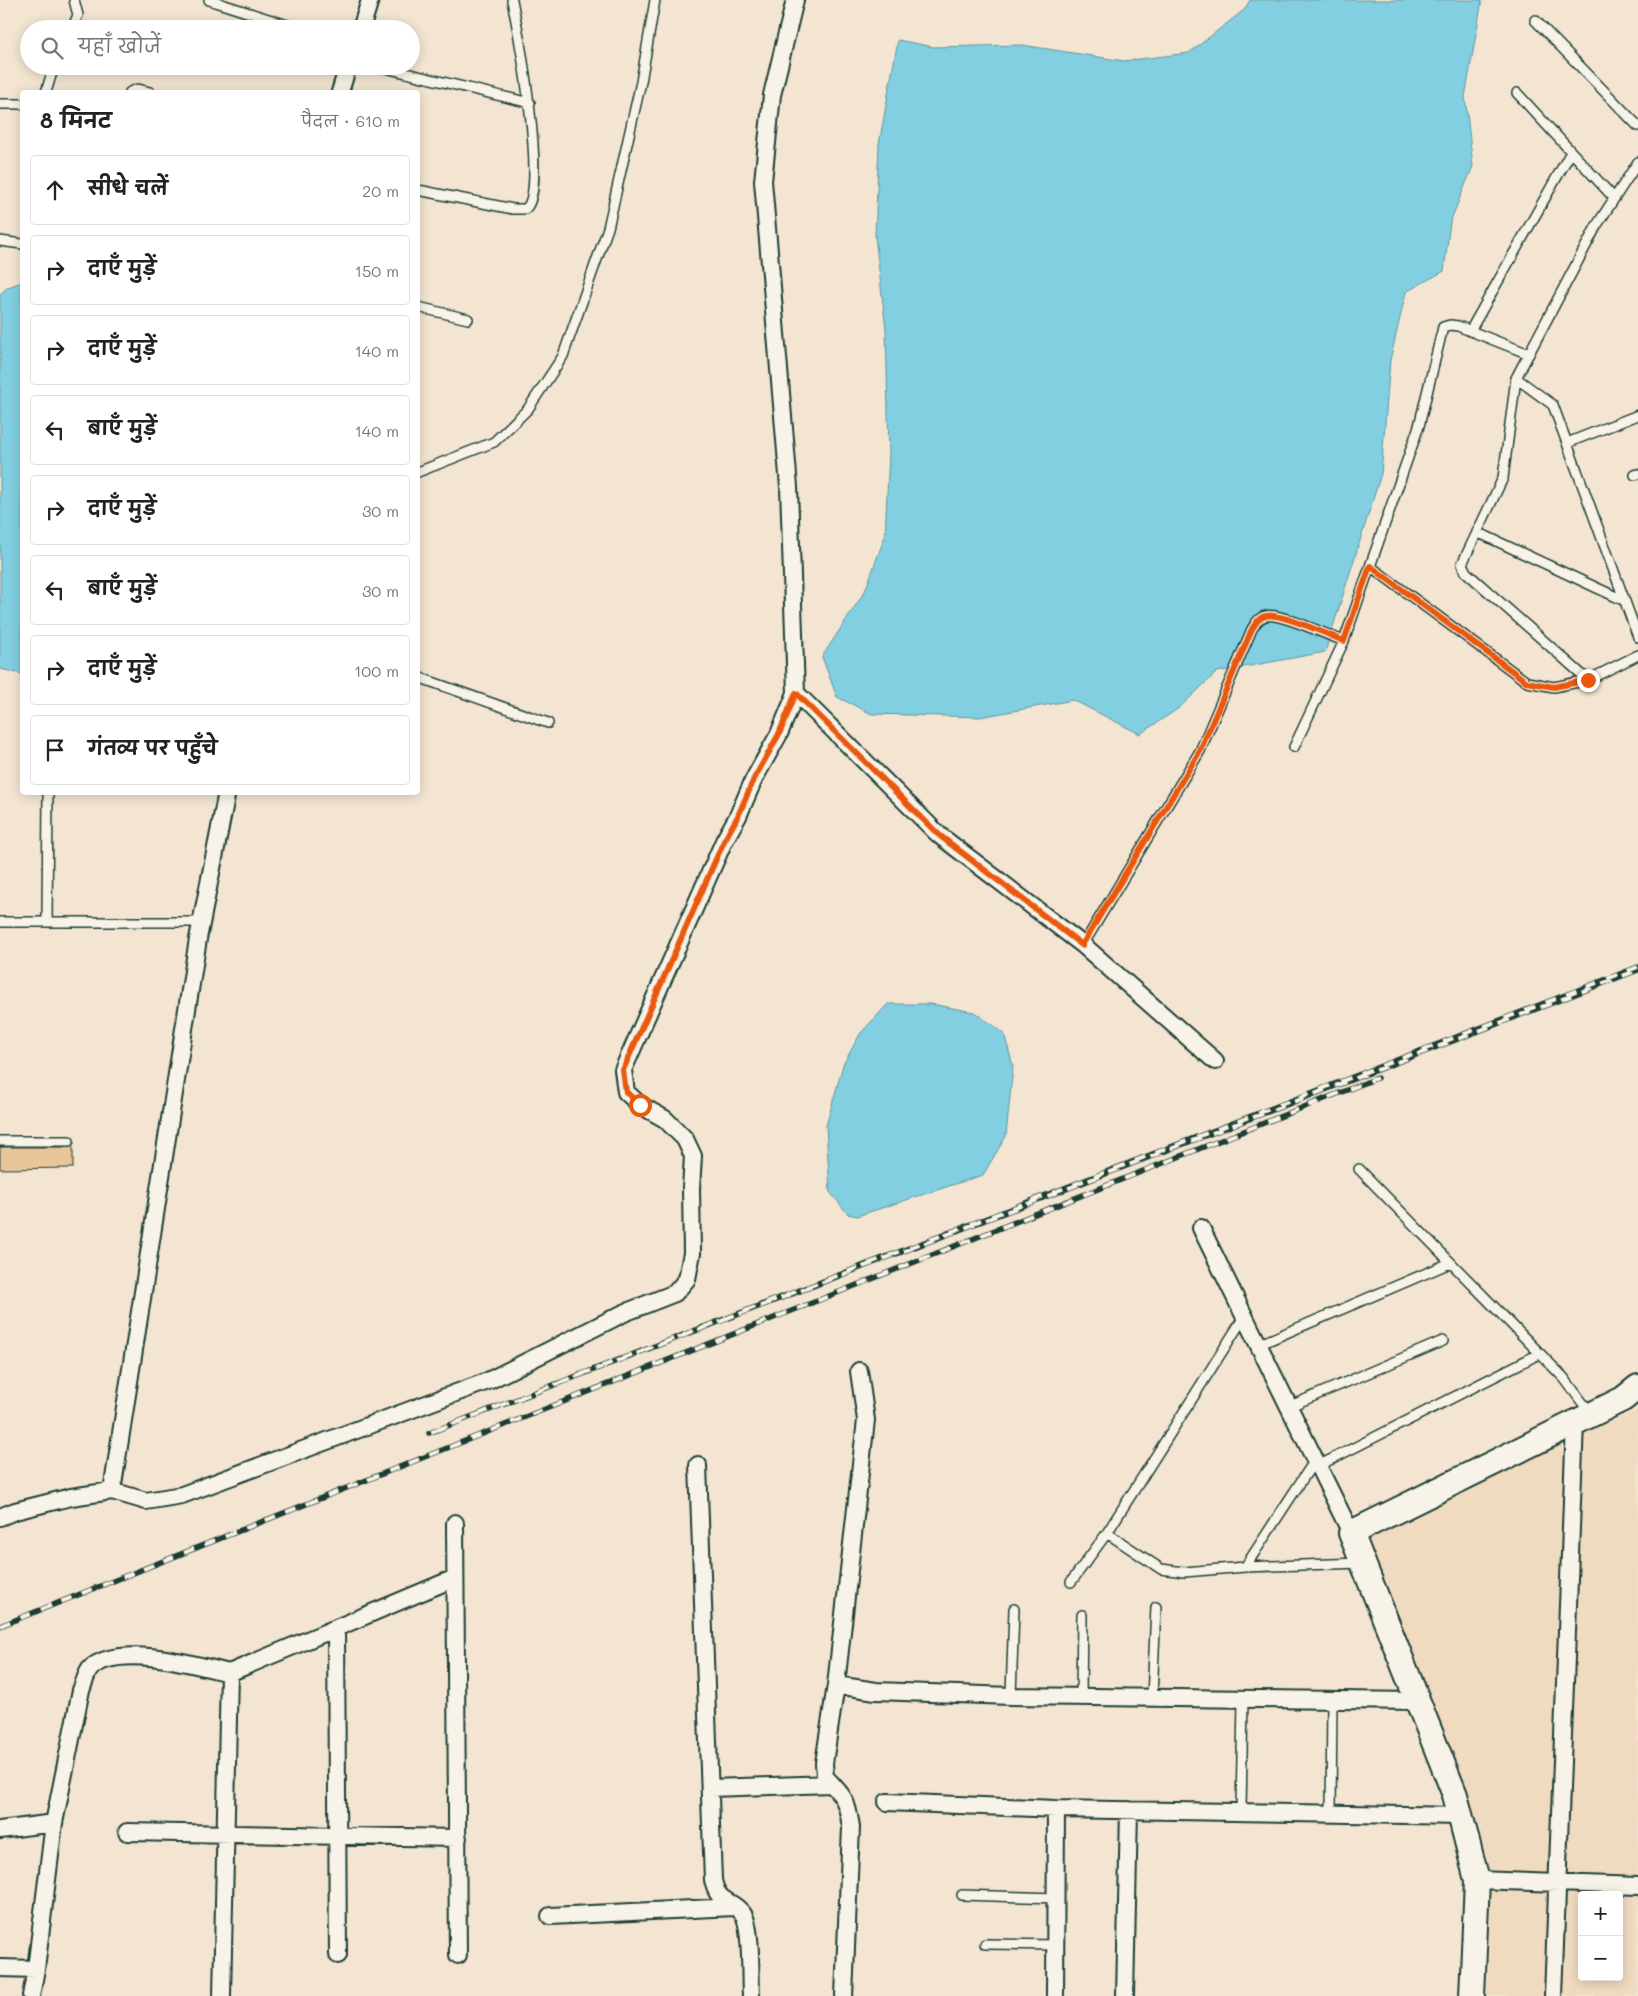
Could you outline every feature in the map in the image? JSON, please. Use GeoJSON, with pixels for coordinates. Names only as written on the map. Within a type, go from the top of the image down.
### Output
{"type":"FeatureCollection","features":[{"type":"Feature","properties":{"kind":"street"},"geometry":{"type":"LineString","coordinates":[[363,20],[370,0]]}},
{"type":"Feature","properties":{"kind":"street"},"geometry":{"type":"LineString","coordinates":[[0,1517],[15,1511],[71,1497],[112,1491],[146,1501],[182,1496],[488,1381],[624,1314],[675,1293],[687,1279],[692,1253],[691,1189],[693,1156],[685,1138],[665,1119],[640,1105],[626,1092],[623,1070],[720,850],[738,816],[751,785],[779,734],[796,693],[789,487],[763,181],[772,95],[795,0]]}},
{"type":"Feature","properties":{"kind":"street"},"geometry":{"type":"LineString","coordinates":[[341,90],[345,75]]}},
{"type":"Feature","properties":{"kind":"street"},"geometry":{"type":"LineString","coordinates":[[796,693],[939,835],[1082,945],[1215,1061]]}},
{"type":"Feature","properties":{"kind":"street"},"geometry":{"type":"LineString","coordinates":[[112,1491],[201,922],[225,795]]}},
{"type":"Feature","properties":{"kind":"street"},"geometry":{"type":"LineString","coordinates":[[1200,1228],[1350,1533],[1455,1795],[1477,1880],[1472,1996]]}},
{"type":"Feature","properties":{"kind":"street"},"geometry":{"type":"LineString","coordinates":[[844,1996],[851,1827],[848,1809],[842,1794],[825,1777],[824,1763],[836,1685],[866,1420],[859,1371]]}},
{"type":"Feature","properties":{"kind":"street"},"geometry":{"type":"LineString","coordinates":[[1350,1533],[1633,1394]]}},
{"type":"Feature","properties":{"kind":"street"},"geometry":{"type":"LineString","coordinates":[[1553,1996],[1557,1883],[1583,1418]]}},
{"type":"Feature","properties":{"kind":"street"},"geometry":{"type":"LineString","coordinates":[[698,1464],[715,1888],[718,1896],[743,1914],[748,1926],[751,1996]]}},
{"type":"Feature","properties":{"kind":"street"},"geometry":{"type":"LineString","coordinates":[[455,1524],[458,1955]]}},
{"type":"Feature","properties":{"kind":"street"},"geometry":{"type":"LineString","coordinates":[[31,1996],[54,1823],[81,1690],[89,1670],[98,1663],[122,1657],[140,1657],[166,1658],[229,1673],[455,1578]]}},
{"type":"Feature","properties":{"kind":"street"},"geometry":{"type":"LineString","coordinates":[[336,1628],[338,1955]]}},
{"type":"Feature","properties":{"kind":"street"},"geometry":{"type":"LineString","coordinates":[[222,1996],[229,1673]]}},
{"type":"Feature","properties":{"kind":"street"},"geometry":{"type":"LineString","coordinates":[[836,1685],[876,1691],[1011,1696],[1418,1701]]}},
{"type":"Feature","properties":{"kind":"street"},"geometry":{"type":"LineString","coordinates":[[710,1788],[832,1784]]}},
{"type":"Feature","properties":{"kind":"street"},"geometry":{"type":"LineString","coordinates":[[887,1802],[1056,1809],[1460,1816]]}},
{"type":"Feature","properties":{"kind":"street"},"geometry":{"type":"LineString","coordinates":[[1055,1996],[1056,1809]]}},
{"type":"Feature","properties":{"kind":"street"},"geometry":{"type":"LineString","coordinates":[[1125,1996],[1129,1810]]}},
{"type":"Feature","properties":{"kind":"street"},"geometry":{"type":"LineString","coordinates":[[0,1830],[54,1823]]}},
{"type":"Feature","properties":{"kind":"street"},"geometry":{"type":"LineString","coordinates":[[126,1832],[458,1838]]}},
{"type":"Feature","properties":{"kind":"street"},"geometry":{"type":"LineString","coordinates":[[1477,1880],[1638,1886]]}},
{"type":"Feature","properties":{"kind":"street"},"geometry":{"type":"LineString","coordinates":[[550,1916],[734,1906]]}},
{"type":"Feature","properties":{"kind":"street"},"geometry":{"type":"LineString","coordinates":[[0,1968],[36,1969]]}},
{"type":"Feature","properties":{"kind":"lane"},"geometry":{"type":"LineString","coordinates":[[74,0],[78,15],[76,20]]}},
{"type":"Feature","properties":{"kind":"lane"},"geometry":{"type":"LineString","coordinates":[[208,0],[271,20]]}},
{"type":"Feature","properties":{"kind":"lane"},"geometry":{"type":"LineString","coordinates":[[420,190],[513,209],[525,209],[531,202],[534,180],[530,103],[512,0]]}},
{"type":"Feature","properties":{"kind":"lane"},"geometry":{"type":"LineString","coordinates":[[420,471],[494,442],[528,409],[563,356],[608,228],[641,82],[655,0]]}},
{"type":"Feature","properties":{"kind":"lane"},"geometry":{"type":"LineString","coordinates":[[1535,20],[1638,126]]}},
{"type":"Feature","properties":{"kind":"lane"},"geometry":{"type":"LineString","coordinates":[[47,90],[51,75]]}},
{"type":"Feature","properties":{"kind":"lane"},"geometry":{"type":"LineString","coordinates":[[414,75],[530,103]]}},
{"type":"Feature","properties":{"kind":"lane"},"geometry":{"type":"LineString","coordinates":[[1517,93],[1614,198]]}},
{"type":"Feature","properties":{"kind":"lane"},"geometry":{"type":"LineString","coordinates":[[0,104],[20,104]]}},
{"type":"Feature","properties":{"kind":"lane"},"geometry":{"type":"LineString","coordinates":[[1470,331],[1571,152]]}},
{"type":"Feature","properties":{"kind":"lane"},"geometry":{"type":"LineString","coordinates":[[1588,680],[1463,569],[1462,564],[1503,478],[1516,378],[1597,226],[1638,162]]}},
{"type":"Feature","properties":{"kind":"lane"},"geometry":{"type":"LineString","coordinates":[[0,241],[20,244]]}},
{"type":"Feature","properties":{"kind":"lane"},"geometry":{"type":"LineString","coordinates":[[420,307],[468,319]]}},
{"type":"Feature","properties":{"kind":"lane"},"geometry":{"type":"LineString","coordinates":[[1294,746],[1344,641],[1419,426],[1443,327],[1450,325],[1458,326],[1529,354]]}},
{"type":"Feature","properties":{"kind":"lane"},"geometry":{"type":"LineString","coordinates":[[1516,378],[1553,405],[1638,638]]}},
{"type":"Feature","properties":{"kind":"lane"},"geometry":{"type":"LineString","coordinates":[[1567,443],[1638,415]]}},
{"type":"Feature","properties":{"kind":"lane"},"geometry":{"type":"LineString","coordinates":[[1477,532],[1625,601]]}},
{"type":"Feature","properties":{"kind":"lane"},"geometry":{"type":"LineString","coordinates":[[1370,566],[1527,682],[1554,687],[1588,680],[1638,655]]}},
{"type":"Feature","properties":{"kind":"lane"},"geometry":{"type":"LineString","coordinates":[[1082,945],[1200,751],[1252,629],[1259,620],[1267,615],[1282,617],[1344,641]]}},
{"type":"Feature","properties":{"kind":"lane"},"geometry":{"type":"LineString","coordinates":[[420,678],[548,723]]}},
{"type":"Feature","properties":{"kind":"lane"},"geometry":{"type":"LineString","coordinates":[[47,922],[48,795]]}},
{"type":"Feature","properties":{"kind":"lane"},"geometry":{"type":"LineString","coordinates":[[0,922],[201,922]]}},
{"type":"Feature","properties":{"kind":"lane"},"geometry":{"type":"LineString","coordinates":[[0,1141],[69,1141]]}},
{"type":"Feature","properties":{"kind":"lane"},"geometry":{"type":"LineString","coordinates":[[1359,1169],[1564,1378],[1583,1418]]}},
{"type":"Feature","properties":{"kind":"lane"},"geometry":{"type":"LineString","coordinates":[[1258,1345],[1450,1263]]}},
{"type":"Feature","properties":{"kind":"lane"},"geometry":{"type":"LineString","coordinates":[[1071,1582],[1107,1533],[1244,1317]]}},
{"type":"Feature","properties":{"kind":"lane"},"geometry":{"type":"LineString","coordinates":[[1288,1406],[1443,1341]]}},
{"type":"Feature","properties":{"kind":"lane"},"geometry":{"type":"LineString","coordinates":[[1245,1567],[1316,1463],[1539,1354]]}},
{"type":"Feature","properties":{"kind":"lane"},"geometry":{"type":"LineString","coordinates":[[1107,1533],[1161,1569],[1184,1572],[1245,1567],[1362,1563]]}},
{"type":"Feature","properties":{"kind":"lane"},"geometry":{"type":"LineString","coordinates":[[1152,1698],[1156,1607]]}},
{"type":"Feature","properties":{"kind":"lane"},"geometry":{"type":"LineString","coordinates":[[1011,1696],[1014,1608]]}},
{"type":"Feature","properties":{"kind":"lane"},"geometry":{"type":"LineString","coordinates":[[1081,1697],[1082,1615]]}},
{"type":"Feature","properties":{"kind":"lane"},"geometry":{"type":"LineString","coordinates":[[1241,1812],[1243,1699]]}},
{"type":"Feature","properties":{"kind":"lane"},"geometry":{"type":"LineString","coordinates":[[1331,1813],[1332,1700]]}},
{"type":"Feature","properties":{"kind":"lane"},"geometry":{"type":"LineString","coordinates":[[962,1895],[1056,1898]]}},
{"type":"Feature","properties":{"kind":"lane"},"geometry":{"type":"LineString","coordinates":[[985,1944],[1056,1945]]}},
{"type":"Feature","properties":{"kind":"shaded area"},"geometry":{"type":"Polygon","coordinates":[[[1638,1411],[1638,1996],[1487,1996],[1490,1922],[1484,1858],[1368,1538],[1574,1435],[1638,1411]]]}},
{"type":"Feature","properties":{"kind":"water"},"geometry":{"type":"Polygon","coordinates":[[[1250,0],[1482,0],[1465,97],[1473,166],[1450,222],[1444,271],[1406,292],[1390,360],[1381,474],[1325,652],[1217,672],[1179,708],[1140,734],[1073,700],[980,717],[872,714],[837,697],[822,657],[865,591],[885,536],[889,454],[886,329],[875,236],[879,144],[898,40],[933,47],[1022,45],[1124,61],[1189,53],[1244,10],[1250,0]]]}},
{"type":"Feature","properties":{"kind":"water"},"geometry":{"type":"Polygon","coordinates":[[[20,283],[20,674],[0,669],[0,294],[8,287],[20,283]]]}},
{"type":"Feature","properties":{"kind":"water"},"geometry":{"type":"Polygon","coordinates":[[[888,1004],[931,1004],[974,1012],[1004,1033],[1013,1066],[1006,1136],[983,1175],[857,1216],[848,1214],[830,1192],[826,1126],[843,1065],[860,1034],[888,1004]]]}},
{"type":"Feature","properties":{"kind":"building"},"geometry":{"type":"Polygon","coordinates":[[[73,1146],[73,1168],[0,1169],[0,1147],[73,1146]]]}},
{"type":"Feature","properties":{"kind":"railway"},"geometry":{"type":"LineString","coordinates":[[1638,967],[429,1433],[1638,970]]}},
{"type":"Feature","properties":{"kind":"railway"},"geometry":{"type":"LineString","coordinates":[[0,1626],[1377,1078]]}},
{"type":"Feature","properties":{"kind":"route"},"geometry":{"type":"LineString","coordinates":[[640,1105],[626,1092],[623,1070],[724,841],[738,816],[744,798],[779,734],[796,693],[939,835],[1082,945],[1200,751],[1252,629],[1259,620],[1267,615],[1282,617],[1344,641],[1370,566],[1527,682],[1554,687],[1588,680]]}}]}
